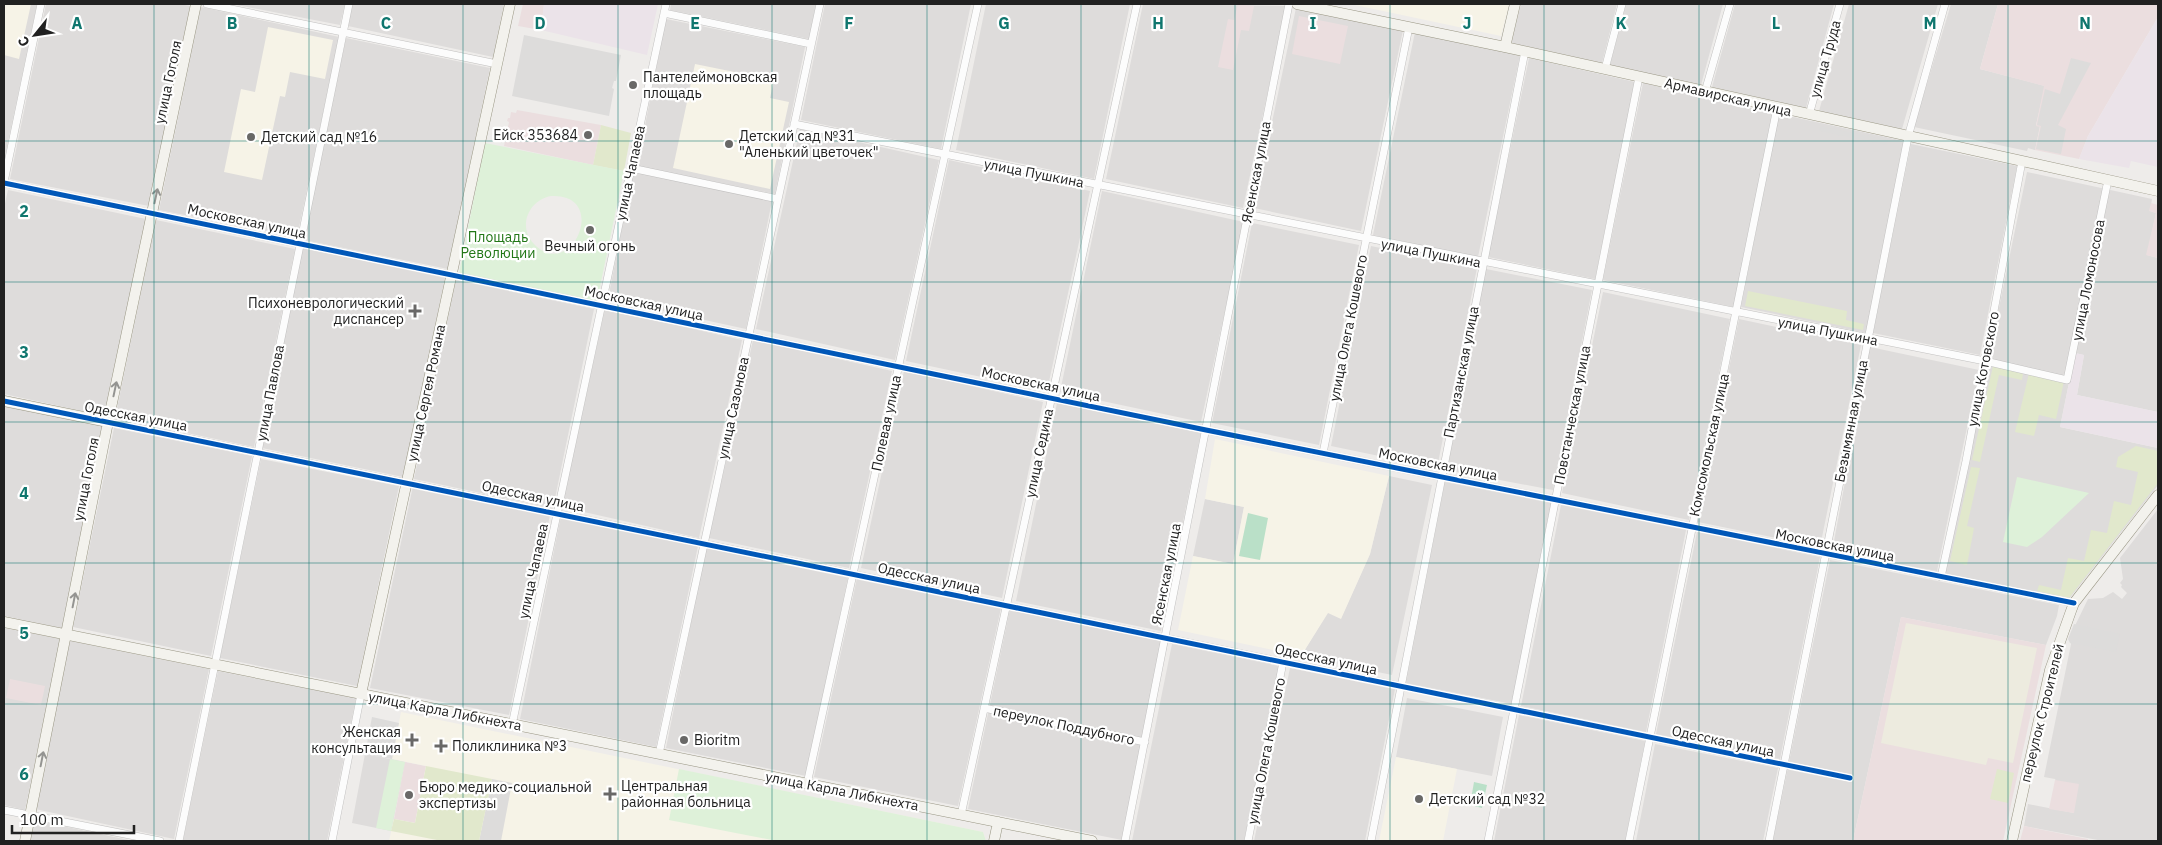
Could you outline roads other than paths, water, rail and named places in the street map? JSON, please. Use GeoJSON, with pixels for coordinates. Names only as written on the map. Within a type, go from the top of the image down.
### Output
{"type":"FeatureCollection","features":[{"type":"Feature","properties":{"kind":"street"},"geometry":{"type":"LineString","coordinates":[[4,182],[41,4]]}},
{"type":"Feature","properties":{"kind":"street","name":"улица Гоголя"},"geometry":{"type":"LineString","coordinates":[[25,841],[108,422],[196,4]]}},
{"type":"Feature","properties":{"kind":"street"},"geometry":{"type":"LineString","coordinates":[[207,4],[497,64]]}},
{"type":"Feature","properties":{"kind":"street","name":"улица Павлова"},"geometry":{"type":"LineString","coordinates":[[179,841],[349,4]]}},
{"type":"Feature","properties":{"kind":"street","name":"улица Сергея Романа"},"geometry":{"type":"LineString","coordinates":[[332,841],[361,694],[510,4]]}},
{"type":"Feature","properties":{"kind":"street","name":"улица Чапаева"},"geometry":{"type":"LineString","coordinates":[[512,725],[666,4]]}},
{"type":"Feature","properties":{"kind":"street","name":"улица Сазонова"},"geometry":{"type":"LineString","coordinates":[[659,754],[820,4]]}},
{"type":"Feature","properties":{"kind":"street","name":"Полевая улица"},"geometry":{"type":"LineString","coordinates":[[807,784],[978,4]]}},
{"type":"Feature","properties":{"kind":"street","name":"улица Седина"},"geometry":{"type":"LineString","coordinates":[[961,815],[1137,4]]}},
{"type":"Feature","properties":{"kind":"street","name":"Ясенская улица"},"geometry":{"type":"LineString","coordinates":[[1125,841],[1289,4]]}},
{"type":"Feature","properties":{"kind":"street","name":"Армавирская улица"},"geometry":{"type":"LineString","coordinates":[[1297,4],[1525,51],[1908,137],[2158,190]]}},
{"type":"Feature","properties":{"kind":"street"},"geometry":{"type":"LineString","coordinates":[[1505,47],[1515,4]]}},
{"type":"Feature","properties":{"kind":"street"},"geometry":{"type":"LineString","coordinates":[[1605,70],[1622,4]]}},
{"type":"Feature","properties":{"kind":"street"},"geometry":{"type":"LineString","coordinates":[[1706,92],[1730,4]]}},
{"type":"Feature","properties":{"kind":"street","name":"улица Труда"},"geometry":{"type":"LineString","coordinates":[[1809,115],[1840,4]]}},
{"type":"Feature","properties":{"kind":"street","name":"Безымянная улица"},"geometry":{"type":"LineString","coordinates":[[1769,841],[1908,137],[1945,4]]}},
{"type":"Feature","properties":{"kind":"street"},"geometry":{"type":"LineString","coordinates":[[664,13],[811,44]]}},
{"type":"Feature","properties":{"kind":"street","name":"улица Олега Кошевого"},"geometry":{"type":"LineString","coordinates":[[1323,453],[1410,27]]}},
{"type":"Feature","properties":{"kind":"street","name":"Партизанская улица"},"geometry":{"type":"LineString","coordinates":[[1371,841],[1440,477],[1525,51]]}},
{"type":"Feature","properties":{"kind":"street","name":"Повстанческая улица"},"geometry":{"type":"LineString","coordinates":[[1488,841],[1639,77]]}},
{"type":"Feature","properties":{"kind":"street","name":"Комсомольская улица"},"geometry":{"type":"LineString","coordinates":[[1629,841],[1777,108]]}},
{"type":"Feature","properties":{"kind":"street","name":"улица Пушкина"},"geometry":{"type":"LineString","coordinates":[[794,124],[1366,240],[1985,361],[2067,380]]}},
{"type":"Feature","properties":{"kind":"street","name":"улица Котовского"},"geometry":{"type":"LineString","coordinates":[[1941,577],[1985,361],[2022,161]]}},
{"type":"Feature","properties":{"kind":"street"},"geometry":{"type":"LineString","coordinates":[[631,168],[778,199]]}},
{"type":"Feature","properties":{"kind":"street","name":"улица Ломоносова"},"geometry":{"type":"LineString","coordinates":[[2067,380],[2108,180]]}},
{"type":"Feature","properties":{"kind":"street","name":"Московская улица"},"geometry":{"type":"LineString","coordinates":[[4,182],[1206,430],[1556,499],[1825,555],[2074,603]]}},
{"type":"Feature","properties":{"kind":"street","name":"Одесская улица"},"geometry":{"type":"LineString","coordinates":[[4,401],[556,512],[1850,778]]}},
{"type":"Feature","properties":{"kind":"street","name":"переулок Строителей"},"geometry":{"type":"LineString","coordinates":[[2012,841],[2050,670],[2059,640],[2074,603],[2158,495]]}},
{"type":"Feature","properties":{"kind":"street","name":"улица Карла Либкнехта"},"geometry":{"type":"LineString","coordinates":[[4,622],[1092,841]]}},
{"type":"Feature","properties":{"kind":"street","name":"улица Олега Кошевого"},"geometry":{"type":"LineString","coordinates":[[1248,841],[1283,662]]}},
{"type":"Feature","properties":{"kind":"street","name":"переулок Поддубного"},"geometry":{"type":"LineString","coordinates":[[984,708],[1145,742]]}},
{"type":"Feature","properties":{"kind":"street"},"geometry":{"type":"LineString","coordinates":[[4,810],[160,841]]}},
{"type":"Feature","properties":{"kind":"street"},"geometry":{"type":"LineString","coordinates":[[994,841],[998,822]]}},
{"type":"Feature","properties":{"kind":"place","name":"Пантелеймоновская площадь"},"geometry":{"type":"Point","coordinates":[633,85]}},
{"type":"Feature","properties":{"kind":"place","name":"Ейск 353684"},"geometry":{"type":"Point","coordinates":[588,135]}},
{"type":"Feature","properties":{"kind":"place","name":"Детский сад №16"},"geometry":{"type":"Point","coordinates":[251,137]}},
{"type":"Feature","properties":{"kind":"place","name":"Детский сад №31 \"Аленький цветочек\""},"geometry":{"type":"Point","coordinates":[729,144]}},
{"type":"Feature","properties":{"kind":"place","name":"Вечный огонь"},"geometry":{"type":"Point","coordinates":[590,230]}},
{"type":"Feature","properties":{"kind":"place","name":"Психоневрологический диспансер"},"geometry":{"type":"Point","coordinates":[415,311]}},
{"type":"Feature","properties":{"kind":"place","name":"Женская консультация"},"geometry":{"type":"Point","coordinates":[412,740]}},
{"type":"Feature","properties":{"kind":"place","name":"Bioritm"},"geometry":{"type":"Point","coordinates":[684,740]}},
{"type":"Feature","properties":{"kind":"place","name":"Поликлиника №3"},"geometry":{"type":"Point","coordinates":[441,746]}},
{"type":"Feature","properties":{"kind":"place","name":"Центральная районная больница"},"geometry":{"type":"Point","coordinates":[610,794]}},
{"type":"Feature","properties":{"kind":"place","name":"Бюро медико-социальной экспертизы"},"geometry":{"type":"Point","coordinates":[409,795]}},
{"type":"Feature","properties":{"kind":"place","name":"Детский сад №32"},"geometry":{"type":"Point","coordinates":[1419,799]}},
{"type":"Feature","properties":{"kind":"park label","name":"Площадь Революции"},"geometry":{"type":"Point","coordinates":[498,246]}}]}
